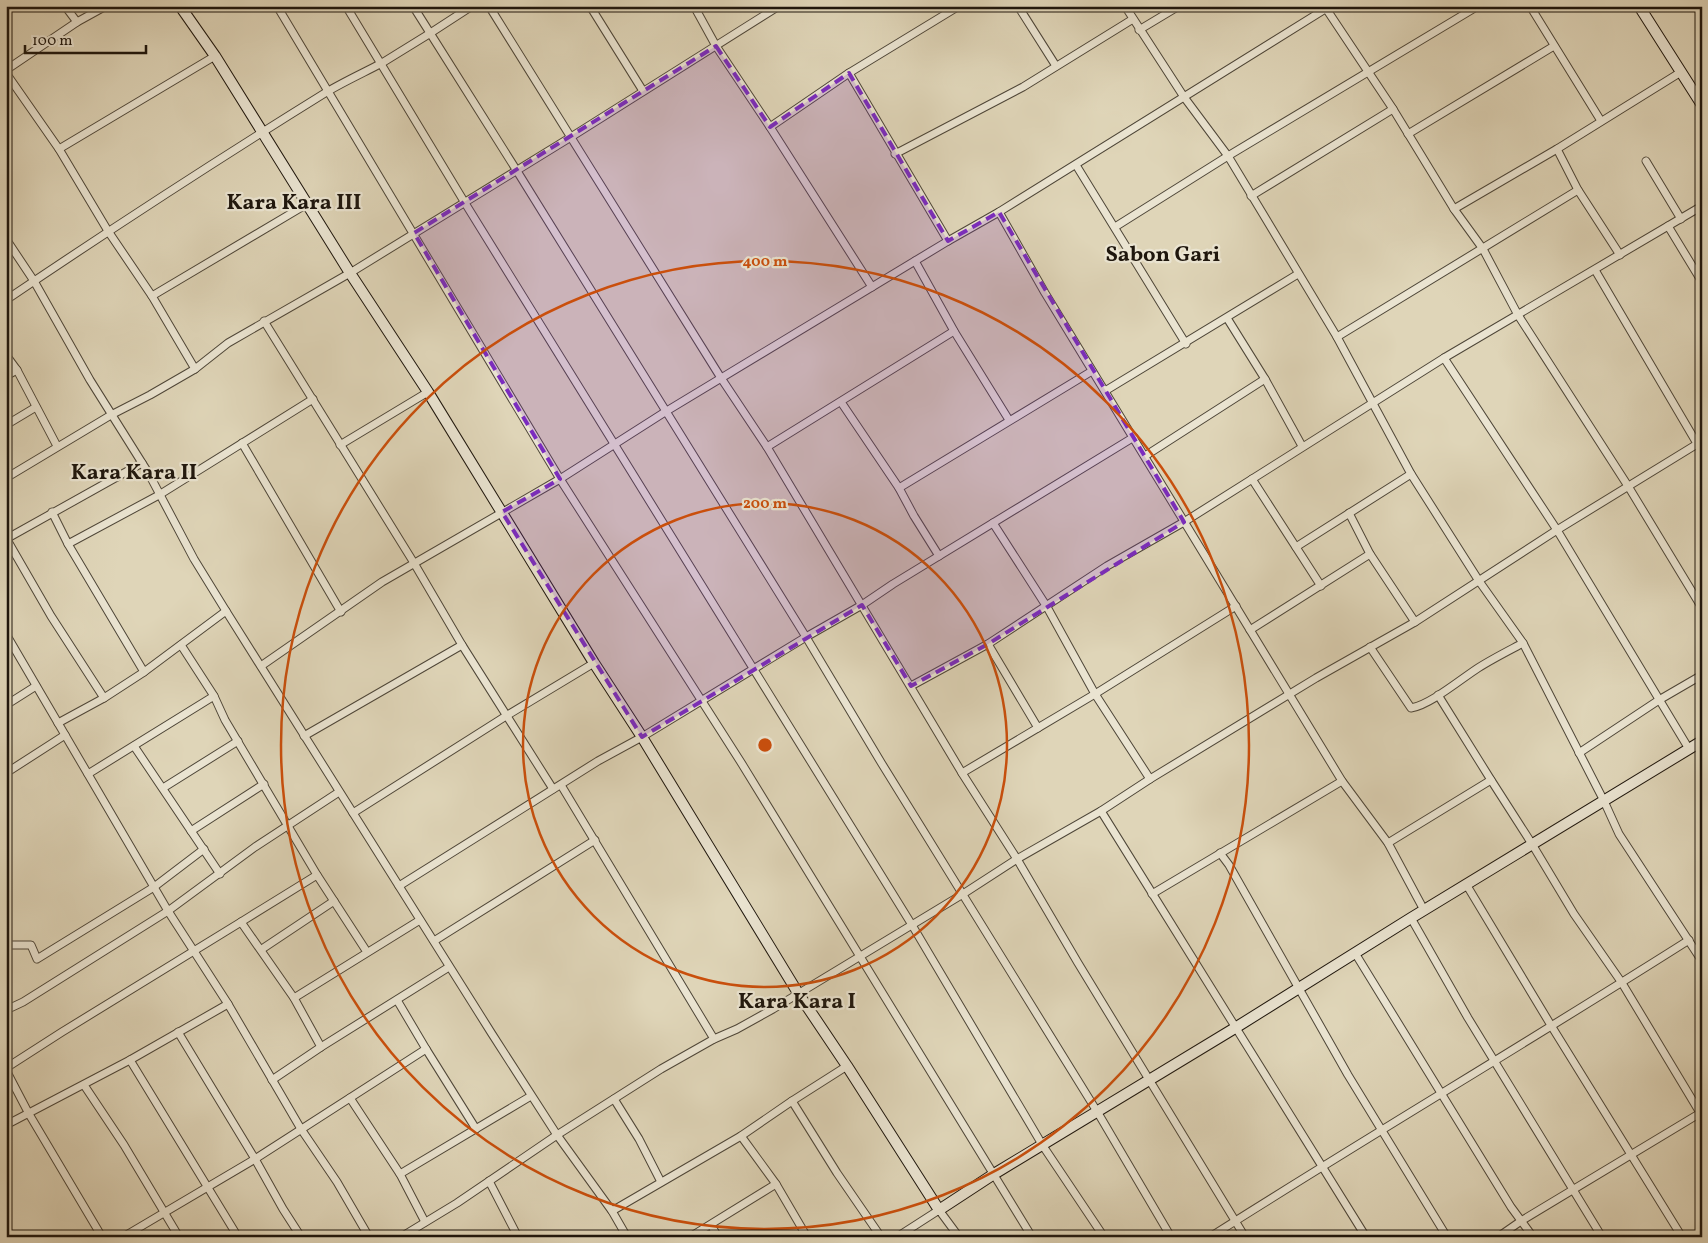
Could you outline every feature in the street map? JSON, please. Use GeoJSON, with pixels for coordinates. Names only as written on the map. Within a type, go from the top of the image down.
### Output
{"type":"FeatureCollection","features":[{"type":"Feature","properties":{"kind":"street"},"geometry":{"type":"LineString","coordinates":[[65,6],[77,22]]}},
{"type":"Feature","properties":{"kind":"street"},"geometry":{"type":"LineString","coordinates":[[6,70],[77,22],[106,6]]}},
{"type":"Feature","properties":{"kind":"street"},"geometry":{"type":"LineString","coordinates":[[180,6],[215,56],[350,273],[428,392],[798,993],[939,1210],[959,1237]]}},
{"type":"Feature","properties":{"kind":"street"},"geometry":{"type":"LineString","coordinates":[[277,6],[560,479],[702,701],[1032,1237]]}},
{"type":"Feature","properties":{"kind":"street"},"geometry":{"type":"LineString","coordinates":[[346,6],[465,203],[912,925],[1043,1146],[1104,1237]]}},
{"type":"Feature","properties":{"kind":"street"},"geometry":{"type":"LineString","coordinates":[[412,6],[517,171],[806,637],[1098,1113],[1171,1237]]}},
{"type":"Feature","properties":{"kind":"street"},"geometry":{"type":"LineString","coordinates":[[6,300],[108,231],[262,133],[327,92],[429,34],[472,6]]}},
{"type":"Feature","properties":{"kind":"street"},"geometry":{"type":"LineString","coordinates":[[489,6],[721,378],[767,447],[962,773],[1017,859],[1245,1237]]}},
{"type":"Feature","properties":{"kind":"street"},"geometry":{"type":"LineString","coordinates":[[590,6],[643,91]]}},
{"type":"Feature","properties":{"kind":"street"},"geometry":{"type":"LineString","coordinates":[[694,6],[716,46],[872,287]]}},
{"type":"Feature","properties":{"kind":"street"},"geometry":{"type":"LineString","coordinates":[[6,478],[57,446],[195,369],[228,343],[350,273],[465,203],[779,6]]}},
{"type":"Feature","properties":{"kind":"street"},"geometry":{"type":"LineString","coordinates":[[770,127],[849,73],[959,6]]}},
{"type":"Feature","properties":{"kind":"street"},"geometry":{"type":"LineString","coordinates":[[1018,6],[1056,66]]}},
{"type":"Feature","properties":{"kind":"street"},"geometry":{"type":"LineString","coordinates":[[1124,6],[1184,97],[1228,156],[1337,337],[1411,474],[1479,581],[1523,643],[1619,834],[1702,961]]}},
{"type":"Feature","properties":{"kind":"street"},"geometry":{"type":"LineString","coordinates":[[1139,30],[1179,6]]}},
{"type":"Feature","properties":{"kind":"street"},"geometry":{"type":"LineString","coordinates":[[1115,227],[1228,156],[1478,6]]}},
{"type":"Feature","properties":{"kind":"street"},"geometry":{"type":"LineString","coordinates":[[1530,6],[1601,121]]}},
{"type":"Feature","properties":{"kind":"street"},"geometry":{"type":"LineString","coordinates":[[1639,6],[1702,105]]}},
{"type":"Feature","properties":{"kind":"street"},"geometry":{"type":"LineString","coordinates":[[261,666],[382,582],[560,479],[614,443],[999,212],[1327,7],[1454,209],[1483,249],[1518,315],[1628,486],[1702,608]]}},
{"type":"Feature","properties":{"kind":"street"},"geometry":{"type":"LineString","coordinates":[[896,154],[1023,87],[1133,19]]}},
{"type":"Feature","properties":{"kind":"street"},"geometry":{"type":"LineString","coordinates":[[1408,134],[1554,46]]}},
{"type":"Feature","properties":{"kind":"street"},"geometry":{"type":"LineString","coordinates":[[59,149],[215,56]]}},
{"type":"Feature","properties":{"kind":"street"},"geometry":{"type":"LineString","coordinates":[[1454,209],[1557,149],[1681,72]]}},
{"type":"Feature","properties":{"kind":"street"},"geometry":{"type":"LineString","coordinates":[[849,73],[948,241]]}},
{"type":"Feature","properties":{"kind":"street"},"geometry":{"type":"LineString","coordinates":[[6,74],[59,149],[108,231],[152,296],[195,369]]}},
{"type":"Feature","properties":{"kind":"street"},"geometry":{"type":"LineString","coordinates":[[1252,196],[1393,110]]}},
{"type":"Feature","properties":{"kind":"street"},"geometry":{"type":"LineString","coordinates":[[1557,149],[1578,190],[1620,255]]}},
{"type":"Feature","properties":{"kind":"street"},"geometry":{"type":"LineString","coordinates":[[1646,161],[1681,218]]}},
{"type":"Feature","properties":{"kind":"street"},"geometry":{"type":"LineString","coordinates":[[1076,165],[1186,344]]}},
{"type":"Feature","properties":{"kind":"street"},"geometry":{"type":"LineString","coordinates":[[1337,337],[1578,190]]}},
{"type":"Feature","properties":{"kind":"street"},"geometry":{"type":"LineString","coordinates":[[152,296],[307,204]]}},
{"type":"Feature","properties":{"kind":"street"},"geometry":{"type":"LineString","coordinates":[[911,686],[988,644],[1108,566],[1184,522],[1444,358],[1702,206]]}},
{"type":"Feature","properties":{"kind":"street"},"geometry":{"type":"LineString","coordinates":[[999,212],[1092,371],[1342,781],[1388,843],[1424,910]]}},
{"type":"Feature","properties":{"kind":"street"},"geometry":{"type":"LineString","coordinates":[[1668,226],[1702,282]]}},
{"type":"Feature","properties":{"kind":"street"},"geometry":{"type":"LineString","coordinates":[[6,239],[34,281],[90,380],[142,463],[194,559],[226,611],[449,967],[558,1135],[612,1211],[627,1237]]}},
{"type":"Feature","properties":{"kind":"street"},"geometry":{"type":"LineString","coordinates":[[915,261],[954,331],[1009,420]]}},
{"type":"Feature","properties":{"kind":"street"},"geometry":{"type":"LineString","coordinates":[[1595,270],[1699,442],[1702,452]]}},
{"type":"Feature","properties":{"kind":"street"},"geometry":{"type":"LineString","coordinates":[[1105,391],[1186,344],[1298,274]]}},
{"type":"Feature","properties":{"kind":"street"},"geometry":{"type":"LineString","coordinates":[[1227,318],[1265,379],[1302,446]]}},
{"type":"Feature","properties":{"kind":"street"},"geometry":{"type":"LineString","coordinates":[[264,321],[414,563],[462,645],[553,789]]}},
{"type":"Feature","properties":{"kind":"street"},"geometry":{"type":"LineString","coordinates":[[767,447],[954,331]]}},
{"type":"Feature","properties":{"kind":"street"},"geometry":{"type":"LineString","coordinates":[[6,354],[18,370],[57,446]]}},
{"type":"Feature","properties":{"kind":"street"},"geometry":{"type":"LineString","coordinates":[[1444,358],[1557,530],[1689,749]]}},
{"type":"Feature","properties":{"kind":"street"},"geometry":{"type":"LineString","coordinates":[[6,376],[18,370]]}},
{"type":"Feature","properties":{"kind":"street"},"geometry":{"type":"LineString","coordinates":[[899,488],[1092,371]]}},
{"type":"Feature","properties":{"kind":"street"},"geometry":{"type":"LineString","coordinates":[[1145,456],[1265,379]]}},
{"type":"Feature","properties":{"kind":"street"},"geometry":{"type":"LineString","coordinates":[[340,445],[428,392]]}},
{"type":"Feature","properties":{"kind":"street"},"geometry":{"type":"LineString","coordinates":[[68,544],[159,495],[312,399]]}},
{"type":"Feature","properties":{"kind":"street"},"geometry":{"type":"LineString","coordinates":[[841,402],[899,488],[939,556]]}},
{"type":"Feature","properties":{"kind":"street"},"geometry":{"type":"LineString","coordinates":[[6,425],[36,407]]}},
{"type":"Feature","properties":{"kind":"street"},"geometry":{"type":"LineString","coordinates":[[399,886],[598,761],[642,737],[862,605],[1134,437]]}},
{"type":"Feature","properties":{"kind":"street"},"geometry":{"type":"LineString","coordinates":[[401,1237],[457,1203],[614,1099],[714,1038],[737,1029],[773,1009],[1289,695],[1415,622],[1557,530],[1699,442]]}},
{"type":"Feature","properties":{"kind":"street"},"geometry":{"type":"LineString","coordinates":[[242,443],[341,612]]}},
{"type":"Feature","properties":{"kind":"street"},"geometry":{"type":"LineString","coordinates":[[104,698],[50,616],[6,539],[142,463]]}},
{"type":"Feature","properties":{"kind":"street"},"geometry":{"type":"LineString","coordinates":[[1296,547],[1411,474]]}},
{"type":"Feature","properties":{"kind":"street"},"geometry":{"type":"LineString","coordinates":[[1252,479],[1321,586]]}},
{"type":"Feature","properties":{"kind":"street"},"geometry":{"type":"LineString","coordinates":[[52,512],[68,544],[144,672]]}},
{"type":"Feature","properties":{"kind":"street"},"geometry":{"type":"LineString","coordinates":[[1349,513],[1370,554],[1415,622]]}},
{"type":"Feature","properties":{"kind":"street"},"geometry":{"type":"LineString","coordinates":[[993,523],[1047,607],[1095,694],[1150,779]]}},
{"type":"Feature","properties":{"kind":"street"},"geometry":{"type":"LineString","coordinates":[[1250,630],[1370,554]]}},
{"type":"Feature","properties":{"kind":"street"},"geometry":{"type":"LineString","coordinates":[[962,773],[1095,694],[1236,606]]}},
{"type":"Feature","properties":{"kind":"street"},"geometry":{"type":"LineString","coordinates":[[58,723],[104,698],[144,672],[226,611]]}},
{"type":"Feature","properties":{"kind":"street"},"geometry":{"type":"LineString","coordinates":[[7,636],[168,911],[228,1004],[301,1129],[337,1182],[369,1237]]}},
{"type":"Feature","properties":{"kind":"street"},"geometry":{"type":"LineString","coordinates":[[1370,647],[1411,708],[1417,707],[1438,695],[1480,666],[1523,643]]}},
{"type":"Feature","properties":{"kind":"street"},"geometry":{"type":"LineString","coordinates":[[988,644],[1038,728]]}},
{"type":"Feature","properties":{"kind":"street"},"geometry":{"type":"LineString","coordinates":[[181,645],[214,696],[224,720],[317,875],[367,952]]}},
{"type":"Feature","properties":{"kind":"street"},"geometry":{"type":"LineString","coordinates":[[304,736],[462,645]]}},
{"type":"Feature","properties":{"kind":"street"},"geometry":{"type":"LineString","coordinates":[[352,813],[594,663]]}},
{"type":"Feature","properties":{"kind":"street"},"geometry":{"type":"LineString","coordinates":[[1579,752],[1659,700],[1702,675]]}},
{"type":"Feature","properties":{"kind":"street"},"geometry":{"type":"LineString","coordinates":[[6,705],[36,686]]}},
{"type":"Feature","properties":{"kind":"street"},"geometry":{"type":"LineString","coordinates":[[1438,695],[1574,914],[1622,983],[1701,1114],[1521,1221],[1498,1237]]}},
{"type":"Feature","properties":{"kind":"street"},"geometry":{"type":"LineString","coordinates":[[88,774],[214,696]]}},
{"type":"Feature","properties":{"kind":"street"},"geometry":{"type":"LineString","coordinates":[[6,773],[65,735]]}},
{"type":"Feature","properties":{"kind":"street"},"geometry":{"type":"LineString","coordinates":[[163,788],[238,741]]}},
{"type":"Feature","properties":{"kind":"street"},"geometry":{"type":"LineString","coordinates":[[896,1237],[994,1174],[1151,1081],[1466,884],[1702,741]]}},
{"type":"Feature","properties":{"kind":"street"},"geometry":{"type":"LineString","coordinates":[[134,746],[220,874]]}},
{"type":"Feature","properties":{"kind":"street"},"geometry":{"type":"LineString","coordinates":[[1388,843],[1490,780]]}},
{"type":"Feature","properties":{"kind":"street"},"geometry":{"type":"LineString","coordinates":[[1152,894],[1342,781]]}},
{"type":"Feature","properties":{"kind":"street"},"geometry":{"type":"LineString","coordinates":[[191,831],[264,784]]}},
{"type":"Feature","properties":{"kind":"street"},"geometry":{"type":"LineString","coordinates":[[561,785],[714,1038]]}},
{"type":"Feature","properties":{"kind":"street"},"geometry":{"type":"LineString","coordinates":[[6,1010],[23,1002],[168,911],[255,847],[339,792]]}},
{"type":"Feature","properties":{"kind":"street"},"geometry":{"type":"LineString","coordinates":[[1100,811],[1366,1237]]}},
{"type":"Feature","properties":{"kind":"street"},"geometry":{"type":"LineString","coordinates":[[434,941],[595,840]]}},
{"type":"Feature","properties":{"kind":"street"},"geometry":{"type":"LineString","coordinates":[[6,945],[31,945],[37,959],[154,887],[204,849]]}},
{"type":"Feature","properties":{"kind":"street"},"geometry":{"type":"LineString","coordinates":[[1220,852],[1229,864],[1348,1075],[1447,1237]]}},
{"type":"Feature","properties":{"kind":"street"},"geometry":{"type":"LineString","coordinates":[[102,1237],[29,1114],[6,1069],[62,1032],[317,875]]}},
{"type":"Feature","properties":{"kind":"street"},"geometry":{"type":"LineString","coordinates":[[1466,884],[1682,1237]]}},
{"type":"Feature","properties":{"kind":"street"},"geometry":{"type":"LineString","coordinates":[[262,949],[334,901]]}},
{"type":"Feature","properties":{"kind":"street"},"geometry":{"type":"LineString","coordinates":[[1411,918],[1468,1018],[1602,1237]]}},
{"type":"Feature","properties":{"kind":"street"},"geometry":{"type":"LineString","coordinates":[[294,998],[420,920]]}},
{"type":"Feature","properties":{"kind":"street"},"geometry":{"type":"LineString","coordinates":[[241,922],[262,949],[294,998],[321,1047]]}},
{"type":"Feature","properties":{"kind":"street"},"geometry":{"type":"LineString","coordinates":[[1210,1237],[1382,1129],[1552,1027],[1689,940]]}},
{"type":"Feature","properties":{"kind":"street"},"geometry":{"type":"LineString","coordinates":[[1356,953],[1440,1094],[1533,1237]]}},
{"type":"Feature","properties":{"kind":"street"},"geometry":{"type":"LineString","coordinates":[[272,1080],[449,967]]}},
{"type":"Feature","properties":{"kind":"street"},"geometry":{"type":"LineString","coordinates":[[397,1000],[476,1129]]}},
{"type":"Feature","properties":{"kind":"street"},"geometry":{"type":"LineString","coordinates":[[6,1125],[130,1060],[228,1004]]}},
{"type":"Feature","properties":{"kind":"street"},"geometry":{"type":"LineString","coordinates":[[178,1032],[301,1237]]}},
{"type":"Feature","properties":{"kind":"street"},"geometry":{"type":"LineString","coordinates":[[124,1237],[255,1159],[426,1049]]}},
{"type":"Feature","properties":{"kind":"street"},"geometry":{"type":"LineString","coordinates":[[130,1060],[238,1237]]}},
{"type":"Feature","properties":{"kind":"street"},"geometry":{"type":"LineString","coordinates":[[612,1211],[741,1136],[847,1066]]}},
{"type":"Feature","properties":{"kind":"street"},"geometry":{"type":"LineString","coordinates":[[84,1085],[166,1212],[179,1237]]}},
{"type":"Feature","properties":{"kind":"street"},"geometry":{"type":"LineString","coordinates":[[400,1174],[532,1096]]}},
{"type":"Feature","properties":{"kind":"street"},"geometry":{"type":"LineString","coordinates":[[350,1098],[400,1174],[425,1222]]}},
{"type":"Feature","properties":{"kind":"street"},"geometry":{"type":"LineString","coordinates":[[614,1099],[639,1139],[662,1182]]}},
{"type":"Feature","properties":{"kind":"street"},"geometry":{"type":"LineString","coordinates":[[792,1101],[837,1173],[882,1237]]}},
{"type":"Feature","properties":{"kind":"street"},"geometry":{"type":"LineString","coordinates":[[741,1136],[776,1184],[807,1237]]}},
{"type":"Feature","properties":{"kind":"street"},"geometry":{"type":"LineString","coordinates":[[489,1181],[518,1237]]}},
{"type":"Feature","properties":{"kind":"street"},"geometry":{"type":"LineString","coordinates":[[690,1237],[776,1184]]}},
{"type":"Feature","properties":{"kind":"street"},"geometry":{"type":"LineString","coordinates":[[711,1225],[718,1237]]}},
{"type":"Feature","properties":{"kind":"highlighted area"},"geometry":{"type":"Polygon","coordinates":[[[716,46],[770,127],[849,73],[948,241],[999,212],[1184,522],[988,644],[911,686],[862,605],[642,737],[502,512],[560,479],[414,233],[716,46]]]}},
{"type":"Feature","properties":{"kind":"district","name":"Kara Kara III"},"geometry":{"type":"Point","coordinates":[294,201]}},
{"type":"Feature","properties":{"kind":"district","name":"Sabon Gari"},"geometry":{"type":"Point","coordinates":[1163,253]}},
{"type":"Feature","properties":{"kind":"district","name":"Kara Kara II"},"geometry":{"type":"Point","coordinates":[134,471]}},
{"type":"Feature","properties":{"kind":"district","name":"Kara Kara I"},"geometry":{"type":"Point","coordinates":[797,1000]}}]}
